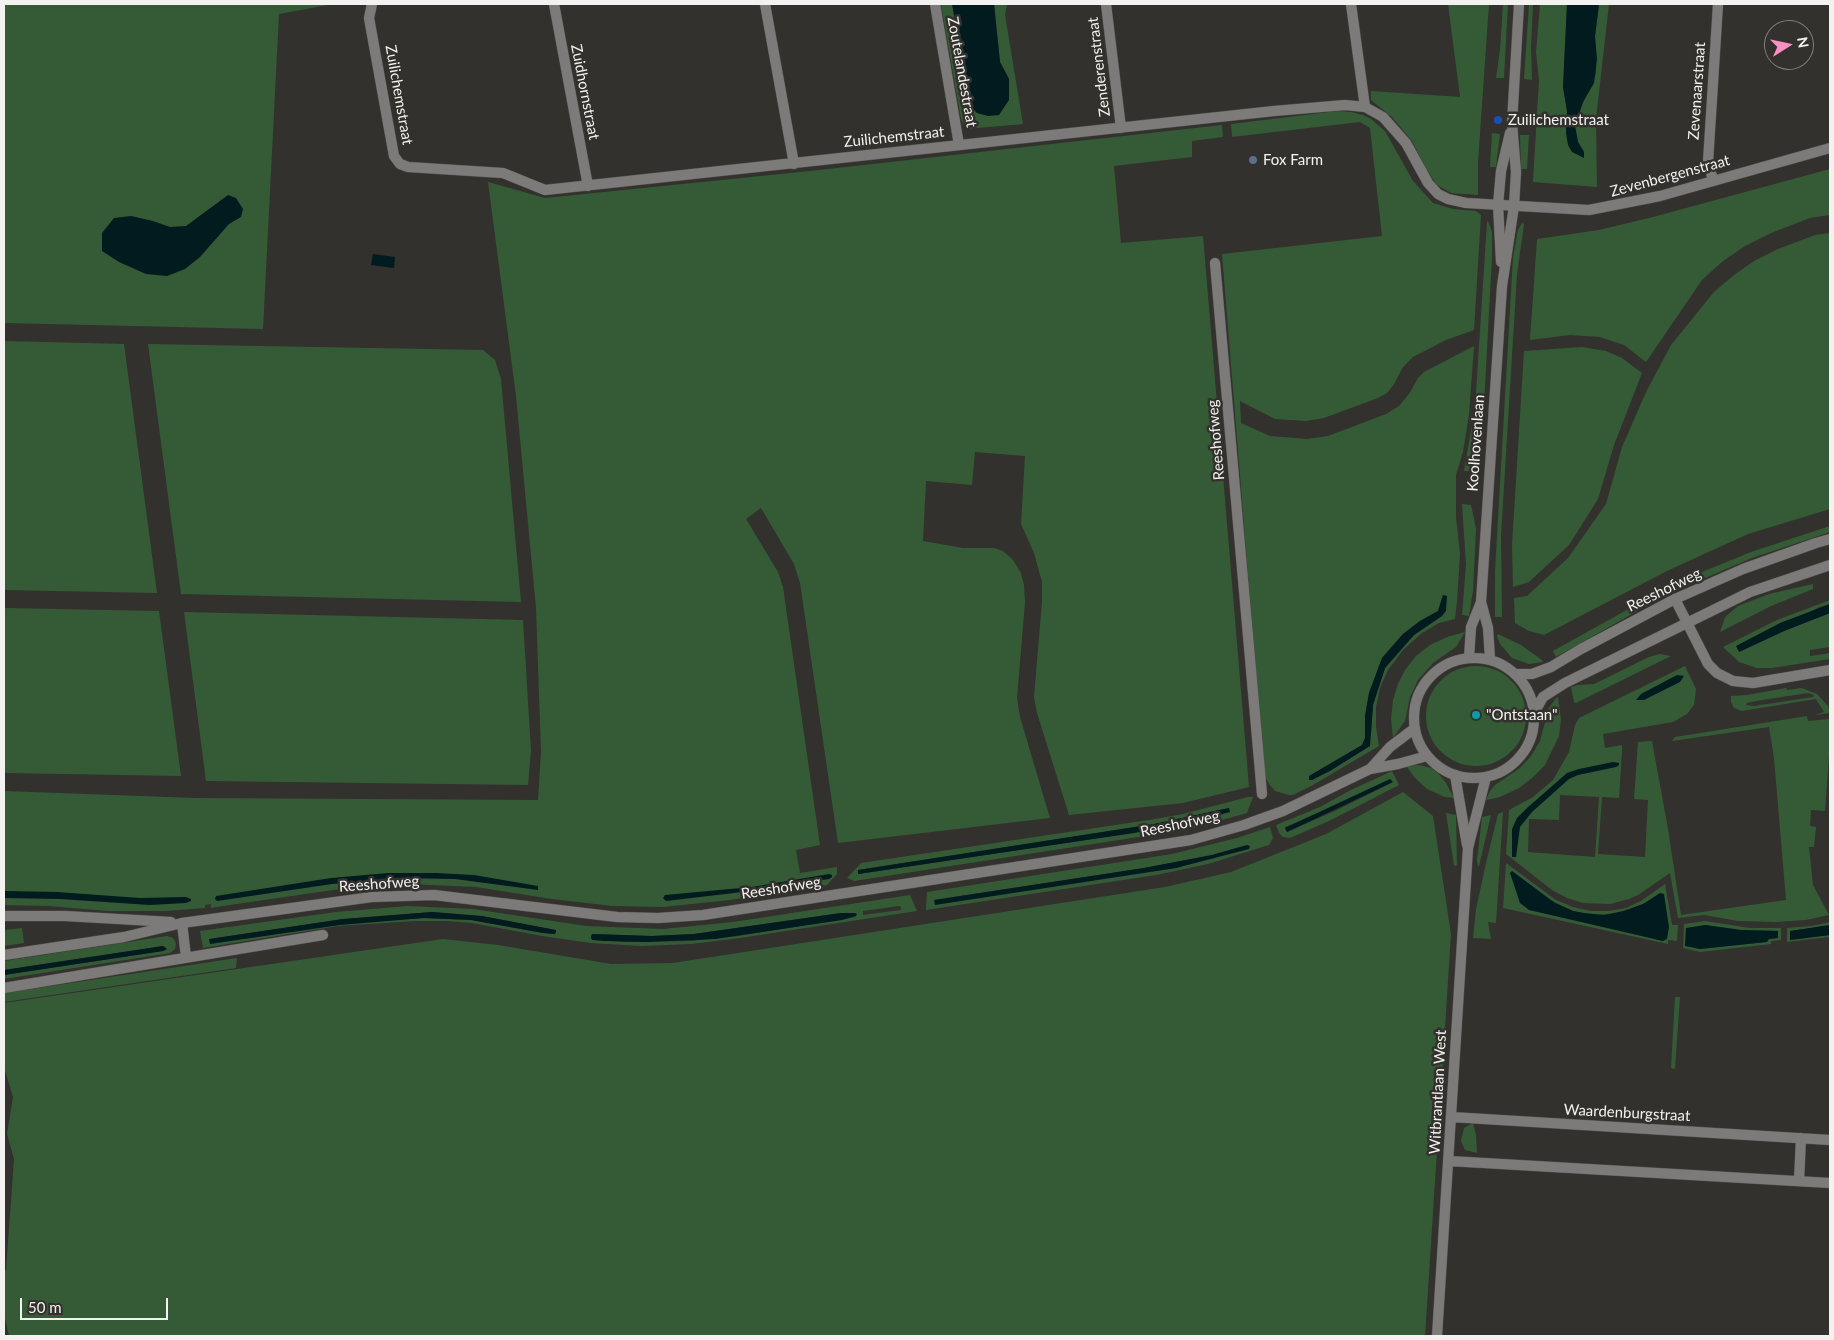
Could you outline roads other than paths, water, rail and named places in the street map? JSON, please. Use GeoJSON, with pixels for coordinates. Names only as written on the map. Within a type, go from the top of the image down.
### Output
{"type":"FeatureCollection","features":[{"type":"Feature","properties":{"kind":"street","name":"Zuilichemstraat"},"geometry":{"type":"LineString","coordinates":[[372,4],[369,18],[394,156],[400,164],[408,167],[503,174],[545,190],[1317,106],[1345,105],[1365,107],[1383,117],[1406,144],[1428,183],[1438,194],[1459,202],[1514,206]]}},
{"type":"Feature","properties":{"kind":"street","name":"Zuidhornstraat"},"geometry":{"type":"LineString","coordinates":[[554,4],[588,186]]}},
{"type":"Feature","properties":{"kind":"street"},"geometry":{"type":"LineString","coordinates":[[765,4],[794,164]]}},
{"type":"Feature","properties":{"kind":"street","name":"Zoutelandestraat"},"geometry":{"type":"LineString","coordinates":[[935,4],[959,145]]}},
{"type":"Feature","properties":{"kind":"street","name":"Zenderenstraat"},"geometry":{"type":"LineString","coordinates":[[1106,4],[1121,128]]}},
{"type":"Feature","properties":{"kind":"street"},"geometry":{"type":"LineString","coordinates":[[1351,4],[1365,107]]}},
{"type":"Feature","properties":{"kind":"street","name":"Koolhovenlaan"},"geometry":{"type":"LineString","coordinates":[[1469,658],[1471,627],[1481,602],[1502,286],[1514,206],[1516,172],[1512,123],[1519,4]]}},
{"type":"Feature","properties":{"kind":"street","name":"Zevenaarstraat"},"geometry":{"type":"LineString","coordinates":[[1713,180],[1708,162],[1718,4]]}},
{"type":"Feature","properties":{"kind":"street","name":"Koolhovenlaan"},"geometry":{"type":"LineString","coordinates":[[1502,286],[1498,205],[1501,171],[1512,123]]}},
{"type":"Feature","properties":{"kind":"street","name":"Zevenbergenstraat"},"geometry":{"type":"LineString","coordinates":[[1514,206],[1590,210],[1660,196],[1830,148]]}},
{"type":"Feature","properties":{"kind":"street","name":"Reeshofweg"},"geometry":{"type":"LineString","coordinates":[[1215,262],[1262,794]]}},
{"type":"Feature","properties":{"kind":"street","name":"Reeshofweg"},"geometry":{"type":"LineString","coordinates":[[1516,674],[1532,674],[1556,664],[1675,599],[1743,569],[1816,542],[1830,539]]}},
{"type":"Feature","properties":{"kind":"street"},"geometry":{"type":"LineString","coordinates":[[1534,713],[1543,697],[1560,686],[1688,622],[1750,592],[1830,565]]}},
{"type":"Feature","properties":{"kind":"street"},"geometry":{"type":"LineString","coordinates":[[1675,599],[1708,664],[1717,673],[1733,681],[1753,683],[1825,671],[1830,680]]}},
{"type":"Feature","properties":{"kind":"street","name":"Koolhovenlaan"},"geometry":{"type":"LineString","coordinates":[[1481,602],[1488,628],[1490,659]]}},
{"type":"Feature","properties":{"kind":"street"},"geometry":{"type":"LineString","coordinates":[[1469,658],[1490,659],[1504,665],[1516,674],[1529,692],[1534,713],[1533,730],[1527,747],[1516,761],[1502,771],[1486,777],[1468,778],[1455,775],[1435,764],[1427,756],[1419,742],[1415,728],[1414,714],[1417,700],[1427,681],[1442,667],[1455,660],[1469,658]]}},
{"type":"Feature","properties":{"kind":"street","name":"Reeshofweg"},"geometry":{"type":"LineString","coordinates":[[1370,769],[1390,747],[1415,728]]}},
{"type":"Feature","properties":{"kind":"street","name":"Reeshofweg"},"geometry":{"type":"LineString","coordinates":[[4,954],[124,937],[182,923],[372,897],[434,895],[617,917],[658,918],[703,915],[1191,840],[1244,825],[1283,811],[1370,769],[1427,756]]}},
{"type":"Feature","properties":{"kind":"street","name":"Witbrantlaan West"},"geometry":{"type":"LineString","coordinates":[[1455,775],[1468,848]]}},
{"type":"Feature","properties":{"kind":"street","name":"Witbrantlaan West"},"geometry":{"type":"LineString","coordinates":[[1437,1336],[1468,848],[1486,777]]}},
{"type":"Feature","properties":{"kind":"street","name":"Reeshofweg"},"geometry":{"type":"LineString","coordinates":[[4,916],[65,916],[182,923]]}},
{"type":"Feature","properties":{"kind":"street"},"geometry":{"type":"LineString","coordinates":[[182,923],[186,957]]}},
{"type":"Feature","properties":{"kind":"street"},"geometry":{"type":"LineString","coordinates":[[4,988],[323,935]]}},
{"type":"Feature","properties":{"kind":"street","name":"Waardenburgstraat"},"geometry":{"type":"LineString","coordinates":[[1451,1117],[1830,1140]]}},
{"type":"Feature","properties":{"kind":"street"},"geometry":{"type":"LineString","coordinates":[[1799,1181],[1802,1138]]}},
{"type":"Feature","properties":{"kind":"street"},"geometry":{"type":"LineString","coordinates":[[1449,1161],[1830,1183]]}},
{"type":"Feature","properties":{"kind":"water"},"geometry":{"type":"Polygon","coordinates":[[[952,4],[994,4],[1000,62],[1009,79],[1009,100],[999,115],[988,116],[977,113],[971,107],[952,4]]]}},
{"type":"Feature","properties":{"kind":"water"},"geometry":{"type":"Polygon","coordinates":[[[1567,4],[1599,4],[1595,36],[1597,59],[1594,83],[1583,102],[1575,126],[1578,142],[1584,152],[1584,158],[1572,152],[1568,145],[1566,133],[1567,111],[1563,87],[1567,4]]]}},
{"type":"Feature","properties":{"kind":"water"},"geometry":{"type":"Polygon","coordinates":[[[228,195],[236,198],[243,209],[241,217],[229,224],[200,257],[185,269],[167,276],[146,274],[119,262],[102,251],[102,233],[114,218],[131,216],[170,227],[186,226],[228,195]]]}},
{"type":"Feature","properties":{"kind":"water"},"geometry":{"type":"Polygon","coordinates":[[[373,254],[395,257],[394,268],[371,265],[373,254]]]}},
{"type":"Feature","properties":{"kind":"water"},"geometry":{"type":"Polygon","coordinates":[[[1443,595],[1447,596],[1446,611],[1442,616],[1414,635],[1385,668],[1373,705],[1370,746],[1330,771],[1309,780],[1309,776],[1362,745],[1365,738],[1365,716],[1369,693],[1382,658],[1403,634],[1420,621],[1438,611],[1443,595]]]}},
{"type":"Feature","properties":{"kind":"water"},"geometry":{"type":"Polygon","coordinates":[[[1830,604],[1830,613],[1784,631],[1739,652],[1736,646],[1780,623],[1830,604]]]}},
{"type":"Feature","properties":{"kind":"water"},"geometry":{"type":"Polygon","coordinates":[[[1677,675],[1684,676],[1680,682],[1644,700],[1636,700],[1641,694],[1677,675]]]}},
{"type":"Feature","properties":{"kind":"water"},"geometry":{"type":"Polygon","coordinates":[[[1613,762],[1619,763],[1619,765],[1569,779],[1532,812],[1520,827],[1516,857],[1512,857],[1512,829],[1517,818],[1527,808],[1567,773],[1613,762]]]}},
{"type":"Feature","properties":{"kind":"water"},"geometry":{"type":"Polygon","coordinates":[[[1390,779],[1393,782],[1287,832],[1285,828],[1390,779]]]}},
{"type":"Feature","properties":{"kind":"water"},"geometry":{"type":"Polygon","coordinates":[[[1229,808],[1230,812],[1208,818],[1134,833],[858,874],[858,870],[1154,824],[1229,808]]]}},
{"type":"Feature","properties":{"kind":"water"},"geometry":{"type":"Polygon","coordinates":[[[1247,845],[1250,846],[1249,849],[1176,868],[935,905],[934,900],[1144,868],[1212,855],[1247,845]]]}},
{"type":"Feature","properties":{"kind":"water"},"geometry":{"type":"Polygon","coordinates":[[[1512,871],[1555,903],[1573,911],[1584,913],[1604,915],[1624,911],[1643,904],[1660,893],[1664,894],[1669,927],[1667,939],[1663,941],[1529,910],[1520,903],[1510,873],[1512,871]]]}},
{"type":"Feature","properties":{"kind":"water"},"geometry":{"type":"Polygon","coordinates":[[[388,873],[474,875],[538,886],[538,890],[455,879],[396,878],[332,884],[217,901],[215,899],[216,896],[331,878],[388,873]]]}},
{"type":"Feature","properties":{"kind":"water"},"geometry":{"type":"Polygon","coordinates":[[[829,874],[832,877],[829,879],[734,893],[666,901],[663,898],[665,895],[752,887],[829,874]]]}},
{"type":"Feature","properties":{"kind":"water"},"geometry":{"type":"Polygon","coordinates":[[[4,891],[57,892],[140,898],[186,897],[191,899],[191,901],[186,903],[150,905],[60,899],[4,898],[4,891]]]}},
{"type":"Feature","properties":{"kind":"water"},"geometry":{"type":"Polygon","coordinates":[[[432,912],[482,916],[556,930],[556,932],[555,934],[543,933],[471,920],[424,918],[340,925],[210,944],[209,939],[343,919],[432,912]]]}},
{"type":"Feature","properties":{"kind":"water"},"geometry":{"type":"Polygon","coordinates":[[[841,913],[857,914],[842,920],[715,939],[647,942],[592,940],[591,937],[592,934],[652,936],[694,934],[841,913]]]}},
{"type":"Feature","properties":{"kind":"water"},"geometry":{"type":"Polygon","coordinates":[[[1705,925],[1741,930],[1778,931],[1778,938],[1769,939],[1767,942],[1700,949],[1685,946],[1686,928],[1705,925]]]}},
{"type":"Feature","properties":{"kind":"water"},"geometry":{"type":"Polygon","coordinates":[[[1830,925],[1830,935],[1790,940],[1790,931],[1830,925]]]}},
{"type":"Feature","properties":{"kind":"water"},"geometry":{"type":"Polygon","coordinates":[[[163,946],[167,949],[4,975],[4,970],[163,946]]]}},
{"type":"Feature","properties":{"kind":"place","name":"Zuilichemstraat"},"geometry":{"type":"Point","coordinates":[1498,120]}},
{"type":"Feature","properties":{"kind":"place","name":"Fox Farm"},"geometry":{"type":"Point","coordinates":[1253,160]}},
{"type":"Feature","properties":{"kind":"place","name":"\"Ontstaan\""},"geometry":{"type":"Point","coordinates":[1476,715]}}]}
